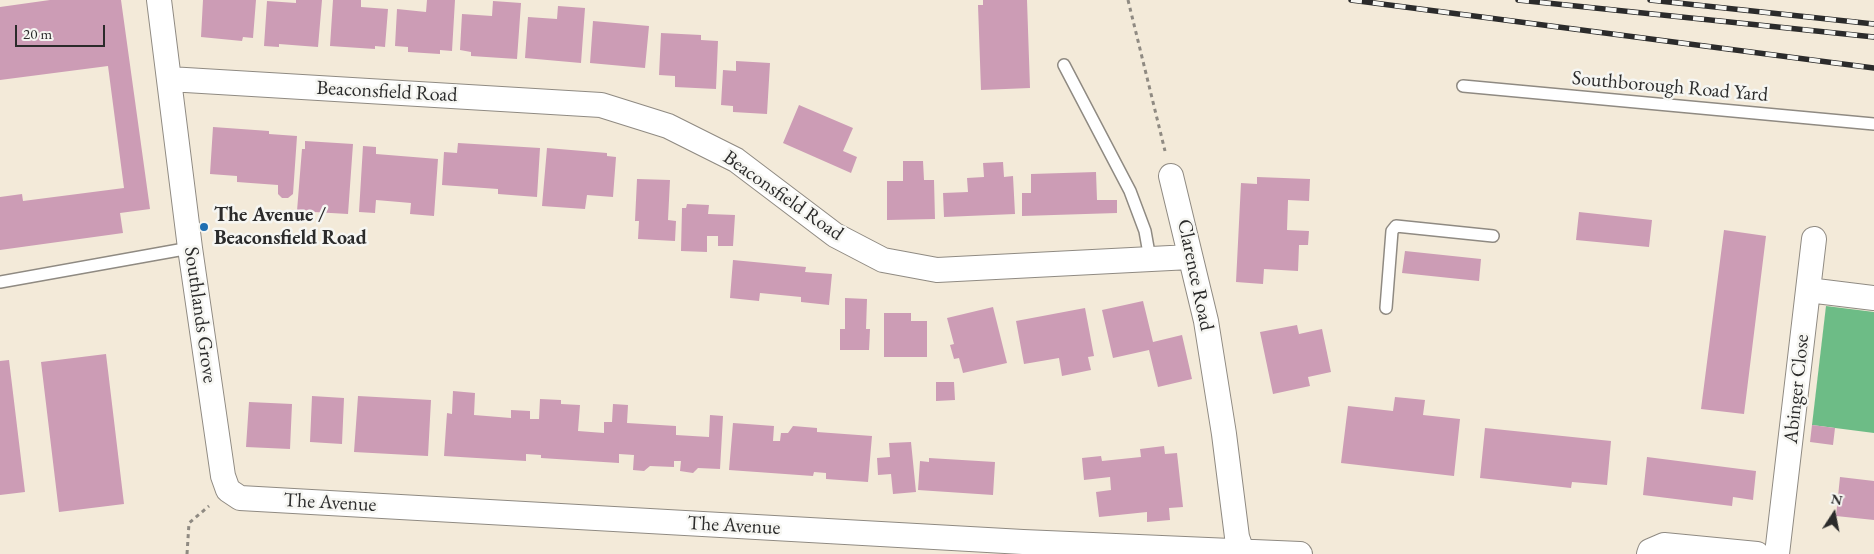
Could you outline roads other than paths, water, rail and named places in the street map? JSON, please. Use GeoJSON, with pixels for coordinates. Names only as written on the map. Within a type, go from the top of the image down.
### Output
{"type":"FeatureCollection","features":[{"type":"Feature","properties":{"kind":"street","name":"Southlands Grove"},"geometry":{"type":"LineString","coordinates":[[158,0],[222,476],[228,490]]}},
{"type":"Feature","properties":{"kind":"street","name":"Beaconsfield Road"},"geometry":{"type":"LineString","coordinates":[[170,79],[601,105],[668,126],[736,160],[835,234],[883,260],[936,270],[1190,257]]}},
{"type":"Feature","properties":{"kind":"street","name":"Clarence Road"},"geometry":{"type":"LineString","coordinates":[[1171,176],[1183,218],[1190,257],[1206,321],[1224,434],[1237,537],[1243,553]]}},
{"type":"Feature","properties":{"kind":"street","name":"Abinger Close"},"geometry":{"type":"LineString","coordinates":[[1777,554],[1814,239]]}},
{"type":"Feature","properties":{"kind":"street"},"geometry":{"type":"LineString","coordinates":[[1808,290],[1874,298]]}},
{"type":"Feature","properties":{"kind":"street","name":"The Avenue"},"geometry":{"type":"LineString","coordinates":[[228,490],[240,498],[1023,548],[1243,553]]}},
{"type":"Feature","properties":{"kind":"street"},"geometry":{"type":"LineString","coordinates":[[1649,554],[1650,551],[1664,545],[1757,554]]}},
{"type":"Feature","properties":{"kind":"street"},"geometry":{"type":"LineString","coordinates":[[1243,553],[1300,554]]}},
{"type":"Feature","properties":{"kind":"lane"},"geometry":{"type":"LineString","coordinates":[[1064,65],[1130,191],[1146,231],[1150,259]]}},
{"type":"Feature","properties":{"kind":"lane","name":"Southborough Road Yard"},"geometry":{"type":"LineString","coordinates":[[1463,86],[1874,124]]}},
{"type":"Feature","properties":{"kind":"lane"},"geometry":{"type":"LineString","coordinates":[[1386,308],[1392,231],[1396,226],[1493,236]]}},
{"type":"Feature","properties":{"kind":"lane"},"geometry":{"type":"LineString","coordinates":[[0,282],[190,248]]}},
{"type":"Feature","properties":{"kind":"railway"},"geometry":{"type":"LineString","coordinates":[[1351,0],[1874,68]]}},
{"type":"Feature","properties":{"kind":"railway"},"geometry":{"type":"LineString","coordinates":[[1518,0],[1874,37]]}},
{"type":"Feature","properties":{"kind":"railway"},"geometry":{"type":"LineString","coordinates":[[1650,0],[1874,24]]}},
{"type":"Feature","properties":{"kind":"place","name":"The Avenue / Beaconsfield Road"},"geometry":{"type":"Point","coordinates":[204,227]}}]}
